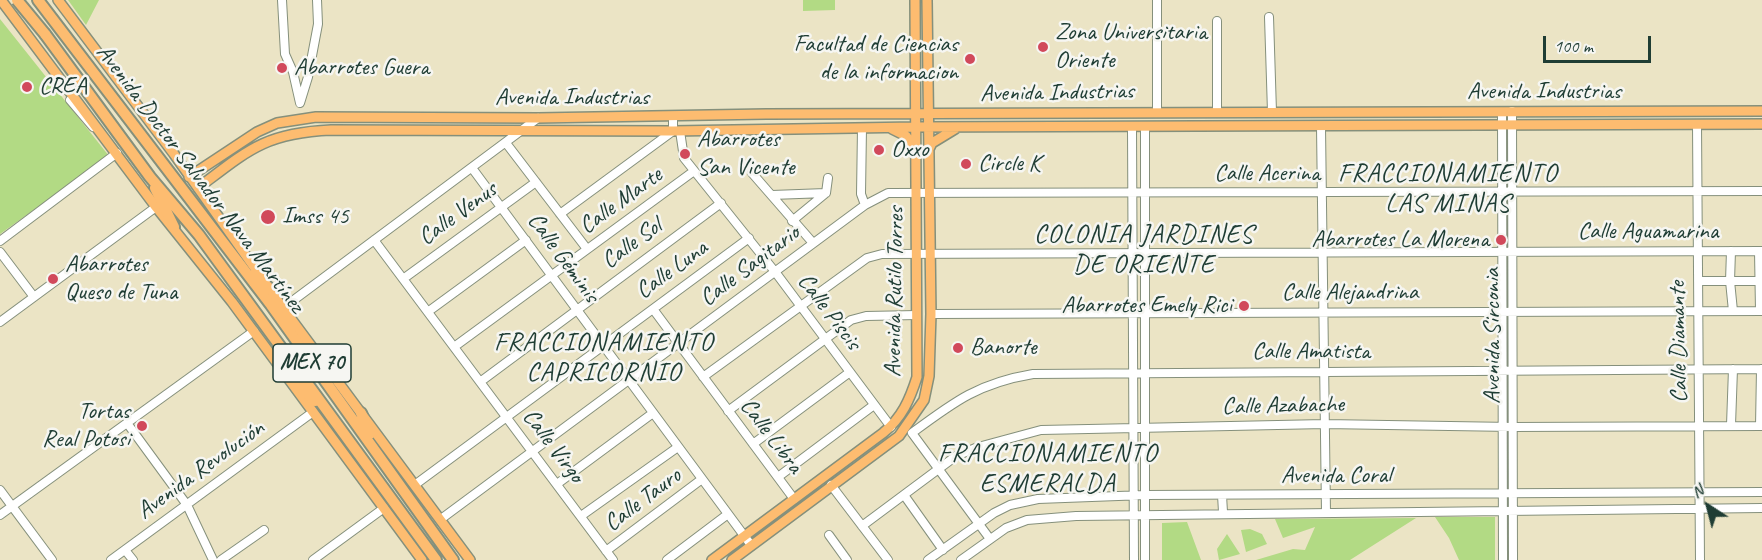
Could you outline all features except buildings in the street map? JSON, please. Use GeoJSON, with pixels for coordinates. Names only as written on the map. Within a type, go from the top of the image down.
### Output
{"type":"FeatureCollection","features":[{"type":"Feature","properties":{"kind":"highway","name":"Avenida Doctor Salvador Nava Martínez"},"geometry":{"type":"LineString","coordinates":[[17,0],[45,34],[150,177],[199,236],[436,560]]}},
{"type":"Feature","properties":{"kind":"highway","name":"Avenida Doctor Salvador Nava Martínez"},"geometry":{"type":"LineString","coordinates":[[36,0],[228,253],[271,305],[453,560]]}},
{"type":"Feature","properties":{"kind":"highway"},"geometry":{"type":"LineString","coordinates":[[150,177],[174,227]]}},
{"type":"Feature","properties":{"kind":"highway"},"geometry":{"type":"LineString","coordinates":[[228,253],[269,288]]}},
{"type":"Feature","properties":{"kind":"highway"},"geometry":{"type":"LineString","coordinates":[[284,372],[335,420]]}},
{"type":"Feature","properties":{"kind":"highway"},"geometry":{"type":"LineString","coordinates":[[360,413],[367,429],[412,491],[441,542]]}},
{"type":"Feature","properties":{"kind":"main road","name":"Avenida Doctor Salvador Nava Martínez"},"geometry":{"type":"LineString","coordinates":[[1,0],[156,207],[254,331],[422,560]]}},
{"type":"Feature","properties":{"kind":"main road"},"geometry":{"type":"LineString","coordinates":[[23,31],[26,12],[36,0]]}},
{"type":"Feature","properties":{"kind":"main road","name":"Avenida Doctor Salvador Nava Martínez"},"geometry":{"type":"LineString","coordinates":[[58,0],[470,560]]}},
{"type":"Feature","properties":{"kind":"main road","name":"Avenida Rutilo Torres"},"geometry":{"type":"LineString","coordinates":[[712,560],[891,427],[910,397],[917,377],[915,0]]}},
{"type":"Feature","properties":{"kind":"main road","name":"Avenida Rutilo Torres"},"geometry":{"type":"LineString","coordinates":[[732,560],[831,485],[908,431],[924,400],[929,376],[931,314],[927,0]]}},
{"type":"Feature","properties":{"kind":"main road","name":"Avenida Industrias"},"geometry":{"type":"LineString","coordinates":[[189,177],[257,132],[277,123],[301,118],[1157,112],[1762,111]]}},
{"type":"Feature","properties":{"kind":"main road"},"geometry":{"type":"LineString","coordinates":[[368,129],[391,124],[397,117]]}},
{"type":"Feature","properties":{"kind":"main road"},"geometry":{"type":"LineString","coordinates":[[556,118],[556,131]]}},
{"type":"Feature","properties":{"kind":"main road","name":"Avenida Industrias"},"geometry":{"type":"LineString","coordinates":[[198,188],[266,140],[307,131],[1762,124]]}},
{"type":"Feature","properties":{"kind":"main road"},"geometry":{"type":"LineString","coordinates":[[928,151],[938,139],[960,127]]}},
{"type":"Feature","properties":{"kind":"main road"},"geometry":{"type":"LineString","coordinates":[[890,128],[906,136],[915,149]]}},
{"type":"Feature","properties":{"kind":"street"},"geometry":{"type":"LineString","coordinates":[[282,0],[285,54],[293,72],[301,118]]}},
{"type":"Feature","properties":{"kind":"street"},"geometry":{"type":"LineString","coordinates":[[300,104],[318,24],[316,0]]}},
{"type":"Feature","properties":{"kind":"street"},"geometry":{"type":"LineString","coordinates":[[1157,0],[1157,112]]}},
{"type":"Feature","properties":{"kind":"street"},"geometry":{"type":"LineString","coordinates":[[1269,17],[1272,112]]}},
{"type":"Feature","properties":{"kind":"street"},"geometry":{"type":"LineString","coordinates":[[1217,21],[1217,112]]}},
{"type":"Feature","properties":{"kind":"street"},"geometry":{"type":"LineString","coordinates":[[293,72],[308,71]]}},
{"type":"Feature","properties":{"kind":"street","name":"Avenida Sirconia"},"geometry":{"type":"LineString","coordinates":[[1507,112],[1508,371],[1512,427],[1513,560]]}},
{"type":"Feature","properties":{"kind":"street","name":"Calle Piscis"},"geometry":{"type":"LineString","coordinates":[[673,117],[684,158],[776,273],[891,427]]}},
{"type":"Feature","properties":{"kind":"street"},"geometry":{"type":"LineString","coordinates":[[283,308],[538,118]]}},
{"type":"Feature","properties":{"kind":"street","name":"Calle Diamante"},"geometry":{"type":"LineString","coordinates":[[1697,124],[1700,560]]}},
{"type":"Feature","properties":{"kind":"street"},"geometry":{"type":"LineString","coordinates":[[1321,127],[1326,512]]}},
{"type":"Feature","properties":{"kind":"street"},"geometry":{"type":"LineString","coordinates":[[862,128],[861,194],[865,205]]}},
{"type":"Feature","properties":{"kind":"street"},"geometry":{"type":"LineString","coordinates":[[1132,128],[1134,560]]}},
{"type":"Feature","properties":{"kind":"street"},"geometry":{"type":"LineString","coordinates":[[1145,128],[1147,427],[1145,560]]}},
{"type":"Feature","properties":{"kind":"street"},"geometry":{"type":"LineString","coordinates":[[560,214],[677,131]]}},
{"type":"Feature","properties":{"kind":"street"},"geometry":{"type":"LineString","coordinates":[[506,143],[587,249]]}},
{"type":"Feature","properties":{"kind":"street"},"geometry":{"type":"LineString","coordinates":[[0,241],[115,150]]}},
{"type":"Feature","properties":{"kind":"street","name":"Calle Géminis"},"geometry":{"type":"LineString","coordinates":[[472,168],[751,545]]}},
{"type":"Feature","properties":{"kind":"street","name":"Calle Marte"},"geometry":{"type":"LineString","coordinates":[[454,347],[694,171]]}},
{"type":"Feature","properties":{"kind":"street"},"geometry":{"type":"LineString","coordinates":[[752,173],[813,243]]}},
{"type":"Feature","properties":{"kind":"street"},"geometry":{"type":"LineString","coordinates":[[792,221],[826,193],[828,178]]}},
{"type":"Feature","properties":{"kind":"street","name":"Calle Venus"},"geometry":{"type":"LineString","coordinates":[[404,279],[536,182]]}},
{"type":"Feature","properties":{"kind":"street","name":"Calle Acerina"},"geometry":{"type":"LineString","coordinates":[[916,195],[1762,190]]}},
{"type":"Feature","properties":{"kind":"street"},"geometry":{"type":"LineString","coordinates":[[772,195],[826,193]]}},
{"type":"Feature","properties":{"kind":"street","name":"Calle Sagitario"},"geometry":{"type":"LineString","coordinates":[[441,519],[865,205],[888,193],[916,195]]}},
{"type":"Feature","properties":{"kind":"street","name":"Calle Sol"},"geometry":{"type":"LineString","coordinates":[[480,382],[721,203]]}},
{"type":"Feature","properties":{"kind":"street"},"geometry":{"type":"LineString","coordinates":[[0,322],[156,207]]}},
{"type":"Feature","properties":{"kind":"street","name":"Calle Luna"},"geometry":{"type":"LineString","coordinates":[[416,484],[749,238]]}},
{"type":"Feature","properties":{"kind":"street","name":"Calle Virgo"},"geometry":{"type":"LineString","coordinates":[[374,240],[613,560]]}},
{"type":"Feature","properties":{"kind":"street"},"geometry":{"type":"LineString","coordinates":[[429,311],[526,240]]}},
{"type":"Feature","properties":{"kind":"street","name":"Calle Aguamarina"},"geometry":{"type":"LineString","coordinates":[[1730,281],[1731,251]]}},
{"type":"Feature","properties":{"kind":"street","name":"Calle Aguamarina"},"geometry":{"type":"LineString","coordinates":[[703,377],[867,258],[882,254],[1760,251],[1761,281]]}},
{"type":"Feature","properties":{"kind":"street"},"geometry":{"type":"LineString","coordinates":[[0,252],[34,297]]}},
{"type":"Feature","properties":{"kind":"street"},"geometry":{"type":"LineString","coordinates":[[1698,281],[1761,281]]}},
{"type":"Feature","properties":{"kind":"street"},"geometry":{"type":"LineString","coordinates":[[1730,281],[1733,311]]}},
{"type":"Feature","properties":{"kind":"street","name":"Calle Alejandrina"},"geometry":{"type":"LineString","coordinates":[[931,314],[1761,311],[1761,281]]}},
{"type":"Feature","properties":{"kind":"street","name":"Calle Libra"},"geometry":{"type":"LineString","coordinates":[[652,309],[794,499]]}},
{"type":"Feature","properties":{"kind":"street"},"geometry":{"type":"LineString","coordinates":[[728,411],[851,320],[866,315],[917,315]]}},
{"type":"Feature","properties":{"kind":"street"},"geometry":{"type":"LineString","coordinates":[[0,515],[254,331]]}},
{"type":"Feature","properties":{"kind":"street"},"geometry":{"type":"LineString","coordinates":[[1731,424],[1733,369]]}},
{"type":"Feature","properties":{"kind":"street","name":"Calle Amatista"},"geometry":{"type":"LineString","coordinates":[[908,431],[975,389],[1004,379],[1033,374],[1761,369],[1761,397]]}},
{"type":"Feature","properties":{"kind":"street","name":"Avenida Sirconia"},"geometry":{"type":"LineString","coordinates":[[1503,560],[1503,426],[1508,371]]}},
{"type":"Feature","properties":{"kind":"street"},"geometry":{"type":"LineString","coordinates":[[753,444],[850,372]]}},
{"type":"Feature","properties":{"kind":"street","name":"Calle Azabache"},"geometry":{"type":"LineString","coordinates":[[862,526],[956,456],[978,447],[1041,430],[1324,424],[1512,427],[1700,424],[1761,426],[1761,397]]}},
{"type":"Feature","properties":{"kind":"street"},"geometry":{"type":"LineString","coordinates":[[778,477],[874,405]]}},
{"type":"Feature","properties":{"kind":"street","name":"Avenida Revolución"},"geometry":{"type":"LineString","coordinates":[[111,560],[313,412]]}},
{"type":"Feature","properties":{"kind":"street"},"geometry":{"type":"LineString","coordinates":[[556,484],[653,413]]}},
{"type":"Feature","properties":{"kind":"street"},"geometry":{"type":"LineString","coordinates":[[127,423],[187,505],[213,560]]}},
{"type":"Feature","properties":{"kind":"street"},"geometry":{"type":"LineString","coordinates":[[908,431],[990,539]]}},
{"type":"Feature","properties":{"kind":"street"},"geometry":{"type":"LineString","coordinates":[[581,516],[678,447]]}},
{"type":"Feature","properties":{"kind":"street","name":"Calle Tauro"},"geometry":{"type":"LineString","coordinates":[[606,551],[702,479]]}},
{"type":"Feature","properties":{"kind":"street"},"geometry":{"type":"LineString","coordinates":[[831,485],[888,560]]}},
{"type":"Feature","properties":{"kind":"street"},"geometry":{"type":"LineString","coordinates":[[0,490],[52,560]]}},
{"type":"Feature","properties":{"kind":"street","name":"Avenida Coral"},"geometry":{"type":"LineString","coordinates":[[928,560],[1010,505],[1038,499],[1145,495],[1325,496],[1762,492]]}},
{"type":"Feature","properties":{"kind":"street"},"geometry":{"type":"LineString","coordinates":[[903,495],[943,550]]}},
{"type":"Feature","properties":{"kind":"street"},"geometry":{"type":"LineString","coordinates":[[1222,495],[1223,512]]}},
{"type":"Feature","properties":{"kind":"street"},"geometry":{"type":"LineString","coordinates":[[313,560],[384,508]]}},
{"type":"Feature","properties":{"kind":"street","name":"Avenida Coral"},"geometry":{"type":"LineString","coordinates":[[961,560],[1006,528],[1027,520],[1223,512],[1513,512],[1762,508]]}},
{"type":"Feature","properties":{"kind":"street"},"geometry":{"type":"LineString","coordinates":[[667,560],[728,514]]}},
{"type":"Feature","properties":{"kind":"street"},"geometry":{"type":"LineString","coordinates":[[221,560],[264,530]]}},
{"type":"Feature","properties":{"kind":"street"},"geometry":{"type":"LineString","coordinates":[[829,535],[847,560]]}},
{"type":"Feature","properties":{"kind":"street"},"geometry":{"type":"LineString","coordinates":[[125,550],[133,560]]}},
{"type":"Feature","properties":{"kind":"green space"},"geometry":{"type":"Polygon","coordinates":[[[68,0],[99,0],[86,25],[68,0]]]}},
{"type":"Feature","properties":{"kind":"green space"},"geometry":{"type":"Polygon","coordinates":[[[803,0],[835,0],[835,10],[803,11],[803,0]]]}},
{"type":"Feature","properties":{"kind":"green space","name":"CREA"},"geometry":{"type":"Polygon","coordinates":[[[0,19],[109,156],[0,234],[0,19]]]}},
{"type":"Feature","properties":{"kind":"green space"},"geometry":{"type":"Polygon","coordinates":[[[1435,517],[1495,517],[1495,560],[1459,560],[1449,538],[1435,517]]]}},
{"type":"Feature","properties":{"kind":"green space"},"geometry":{"type":"Polygon","coordinates":[[[1416,518],[1350,560],[1256,560],[1293,549],[1305,550],[1315,527],[1283,538],[1275,519],[1416,518]]]}},
{"type":"Feature","properties":{"kind":"green space"},"geometry":{"type":"Polygon","coordinates":[[[1187,522],[1201,560],[1162,560],[1162,523],[1187,522]]]}},
{"type":"Feature","properties":{"kind":"green space"},"geometry":{"type":"Polygon","coordinates":[[[1250,529],[1262,534],[1267,544],[1246,552],[1241,530],[1250,529]]]}},
{"type":"Feature","properties":{"kind":"green space"},"geometry":{"type":"Polygon","coordinates":[[[1227,534],[1240,554],[1219,560],[1217,549],[1227,534]]]}},
{"type":"Feature","properties":{"kind":"place","name":"Zona Universitaria Oriente"},"geometry":{"type":"Point","coordinates":[1043,47]}},
{"type":"Feature","properties":{"kind":"place","name":"Facultad de Ciencias de la informacion"},"geometry":{"type":"Point","coordinates":[970,59]}},
{"type":"Feature","properties":{"kind":"place","name":"Abarrotes Guera"},"geometry":{"type":"Point","coordinates":[282,68]}},
{"type":"Feature","properties":{"kind":"place","name":"CREA"},"geometry":{"type":"Point","coordinates":[27,87]}},
{"type":"Feature","properties":{"kind":"place","name":"Oxxo"},"geometry":{"type":"Point","coordinates":[879,150]}},
{"type":"Feature","properties":{"kind":"place","name":"Abarrotes San Vicente"},"geometry":{"type":"Point","coordinates":[685,154]}},
{"type":"Feature","properties":{"kind":"place","name":"Circle K"},"geometry":{"type":"Point","coordinates":[966,164]}},
{"type":"Feature","properties":{"kind":"place","name":"Imss 45"},"geometry":{"type":"Point","coordinates":[268,217]}},
{"type":"Feature","properties":{"kind":"place","name":"Abarrotes La Morena"},"geometry":{"type":"Point","coordinates":[1501,240]}},
{"type":"Feature","properties":{"kind":"place","name":"Abarrotes Queso de Tuna"},"geometry":{"type":"Point","coordinates":[53,279]}},
{"type":"Feature","properties":{"kind":"place","name":"Abarrotes Emely Rici"},"geometry":{"type":"Point","coordinates":[1244,306]}},
{"type":"Feature","properties":{"kind":"place","name":"Banorte"},"geometry":{"type":"Point","coordinates":[958,348]}},
{"type":"Feature","properties":{"kind":"place","name":"Tortas Real Potosi"},"geometry":{"type":"Point","coordinates":[142,426]}},
{"type":"Feature","properties":{"kind":"district","name":"FRACCIONAMIENTO LAS MINAS"},"geometry":{"type":"Point","coordinates":[1448,188]}},
{"type":"Feature","properties":{"kind":"district","name":"COLONIA JARDINES DE ORIENTE"},"geometry":{"type":"Point","coordinates":[1144,250]}},
{"type":"Feature","properties":{"kind":"district","name":"FRACCIONAMIENTO CAPRICORNIO"},"geometry":{"type":"Point","coordinates":[604,358]}},
{"type":"Feature","properties":{"kind":"district","name":"FRACCIONAMIENTO ESMERALDA"},"geometry":{"type":"Point","coordinates":[1048,469]}}]}
